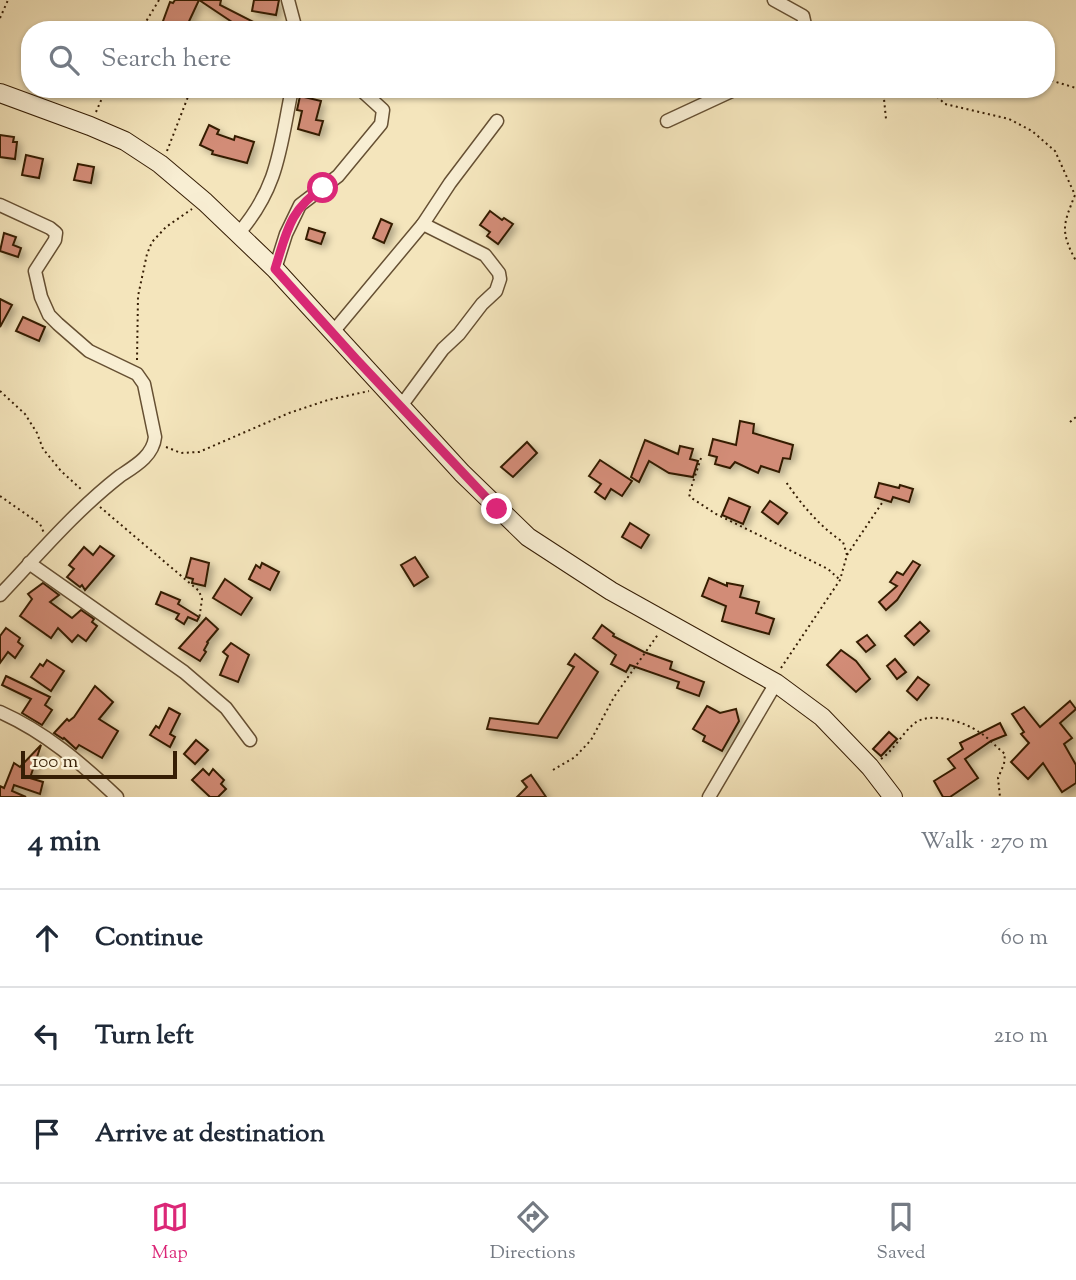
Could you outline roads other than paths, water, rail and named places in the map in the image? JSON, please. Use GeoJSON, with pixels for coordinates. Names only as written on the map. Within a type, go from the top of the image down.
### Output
{"type":"FeatureCollection","features":[{"type":"Feature","properties":{"kind":"main road"},"geometry":{"type":"LineString","coordinates":[[0,93],[90,125],[125,141],[160,164],[205,202],[275,269],[462,473],[528,537],[611,591],[774,682],[822,717],[870,767],[892,797]]}},
{"type":"Feature","properties":{"kind":"street"},"geometry":{"type":"LineString","coordinates":[[288,0],[294,21]]}},
{"type":"Feature","properties":{"kind":"street"},"geometry":{"type":"LineString","coordinates":[[774,0],[798,13],[802,21]]}},
{"type":"Feature","properties":{"kind":"street"},"geometry":{"type":"LineString","coordinates":[[238,234],[259,208],[274,176],[290,98]]}},
{"type":"Feature","properties":{"kind":"street"},"geometry":{"type":"LineString","coordinates":[[275,269],[286,234],[300,205],[338,176],[382,122],[383,110],[370,98]]}},
{"type":"Feature","properties":{"kind":"street"},"geometry":{"type":"LineString","coordinates":[[667,121],[717,98]]}},
{"type":"Feature","properties":{"kind":"street"},"geometry":{"type":"LineString","coordinates":[[333,332],[423,224],[497,121]]}},
{"type":"Feature","properties":{"kind":"street"},"geometry":{"type":"LineString","coordinates":[[0,205],[56,233],[55,240],[35,271],[41,296],[50,314],[89,351],[137,374],[145,384],[155,443],[147,455],[91,499],[0,595]]}},
{"type":"Feature","properties":{"kind":"street"},"geometry":{"type":"LineString","coordinates":[[401,406],[443,349],[496,291],[500,279],[499,273],[485,255],[423,224]]}},
{"type":"Feature","properties":{"kind":"street"},"geometry":{"type":"LineString","coordinates":[[29,563],[184,672],[226,708],[250,740]]}},
{"type":"Feature","properties":{"kind":"street"},"geometry":{"type":"LineString","coordinates":[[709,797],[774,682]]}},
{"type":"Feature","properties":{"kind":"street"},"geometry":{"type":"LineString","coordinates":[[0,712],[26,724],[48,739],[87,769],[117,797]]}}]}
